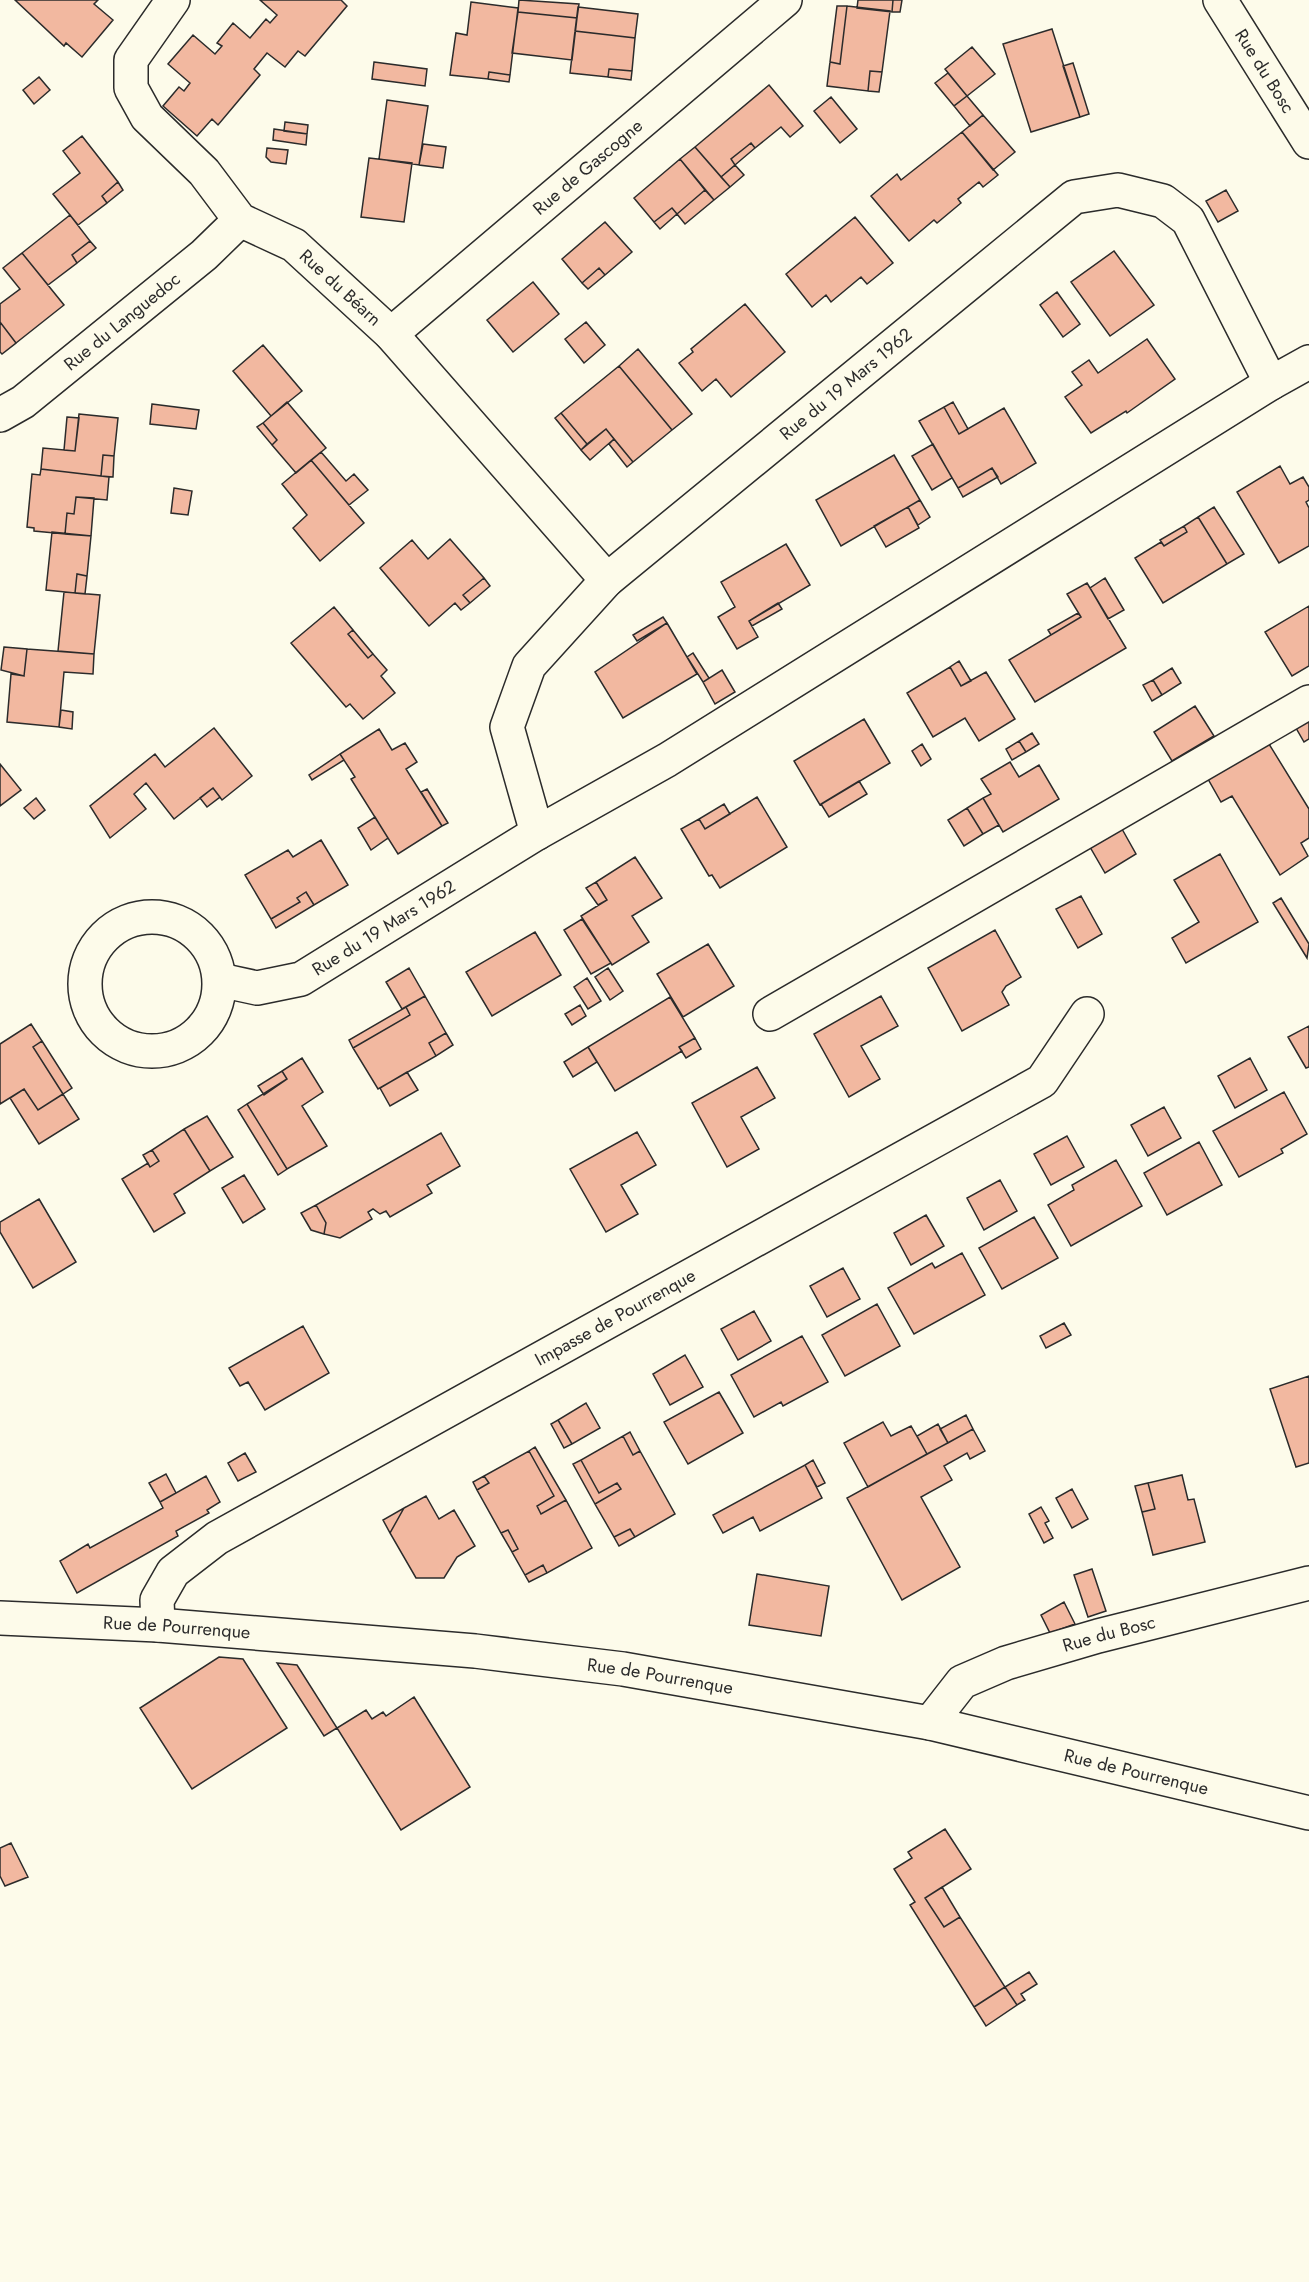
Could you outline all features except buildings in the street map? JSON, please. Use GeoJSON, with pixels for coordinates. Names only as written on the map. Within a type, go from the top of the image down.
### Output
{"type":"FeatureCollection","features":[{"type":"Feature","properties":{"kind":"street","name":"Rue du Béarn"},"geometry":{"type":"LineString","coordinates":[[173,0],[131,60],[131,88],[147,117],[204,172],[240,220],[294,245],[391,334],[607,580]]}},
{"type":"Feature","properties":{"kind":"street","name":"Rue de Gascogne"},"geometry":{"type":"LineString","coordinates":[[391,334],[785,0]]}},
{"type":"Feature","properties":{"kind":"street","name":"Rue du Bosc"},"geometry":{"type":"LineString","coordinates":[[1220,0],[1309,142]]}},
{"type":"Feature","properties":{"kind":"street","name":"Rue du 19 Mars 1962"},"geometry":{"type":"LineString","coordinates":[[537,832],[507,728],[529,666],[607,580],[1074,197],[1118,190],[1164,201],[1188,220],[1271,383]]}},
{"type":"Feature","properties":{"kind":"street","name":"Rue du Languedoc"},"geometry":{"type":"LineString","coordinates":[[0,415],[23,402],[204,255],[240,220]]}},
{"type":"Feature","properties":{"kind":"street","name":"Rue du 19 Mars 1962"},"geometry":{"type":"LineString","coordinates":[[220,980],[257,988],[301,979],[537,832],[667,760],[1271,383],[1309,362]]}},
{"type":"Feature","properties":{"kind":"street"},"geometry":{"type":"LineString","coordinates":[[770,1014],[1309,702]]}},
{"type":"Feature","properties":{"kind":"street"},"geometry":{"type":"LineString","coordinates":[[143,917],[165,917],[186,925],[204,940],[215,958],[220,980],[217,1002],[208,1022],[192,1038],[172,1048],[150,1051],[128,1047],[109,1035],[94,1019],[86,998],[85,976],[91,955],[104,936],[122,923],[143,917]]}},
{"type":"Feature","properties":{"kind":"street","name":"Impasse de Pourrenque"},"geometry":{"type":"LineString","coordinates":[[158,1625],[157,1600],[173,1572],[217,1538],[1042,1081],[1087,1014]]}},
{"type":"Feature","properties":{"kind":"street","name":"Rue du Bosc"},"geometry":{"type":"LineString","coordinates":[[930,1723],[962,1682],[1006,1663],[1098,1636],[1309,1583]]}},
{"type":"Feature","properties":{"kind":"street","name":"Rue de Pourrenque"},"geometry":{"type":"LineString","coordinates":[[0,1618],[158,1625],[475,1651],[611,1668],[930,1723],[1309,1813]]}}]}
